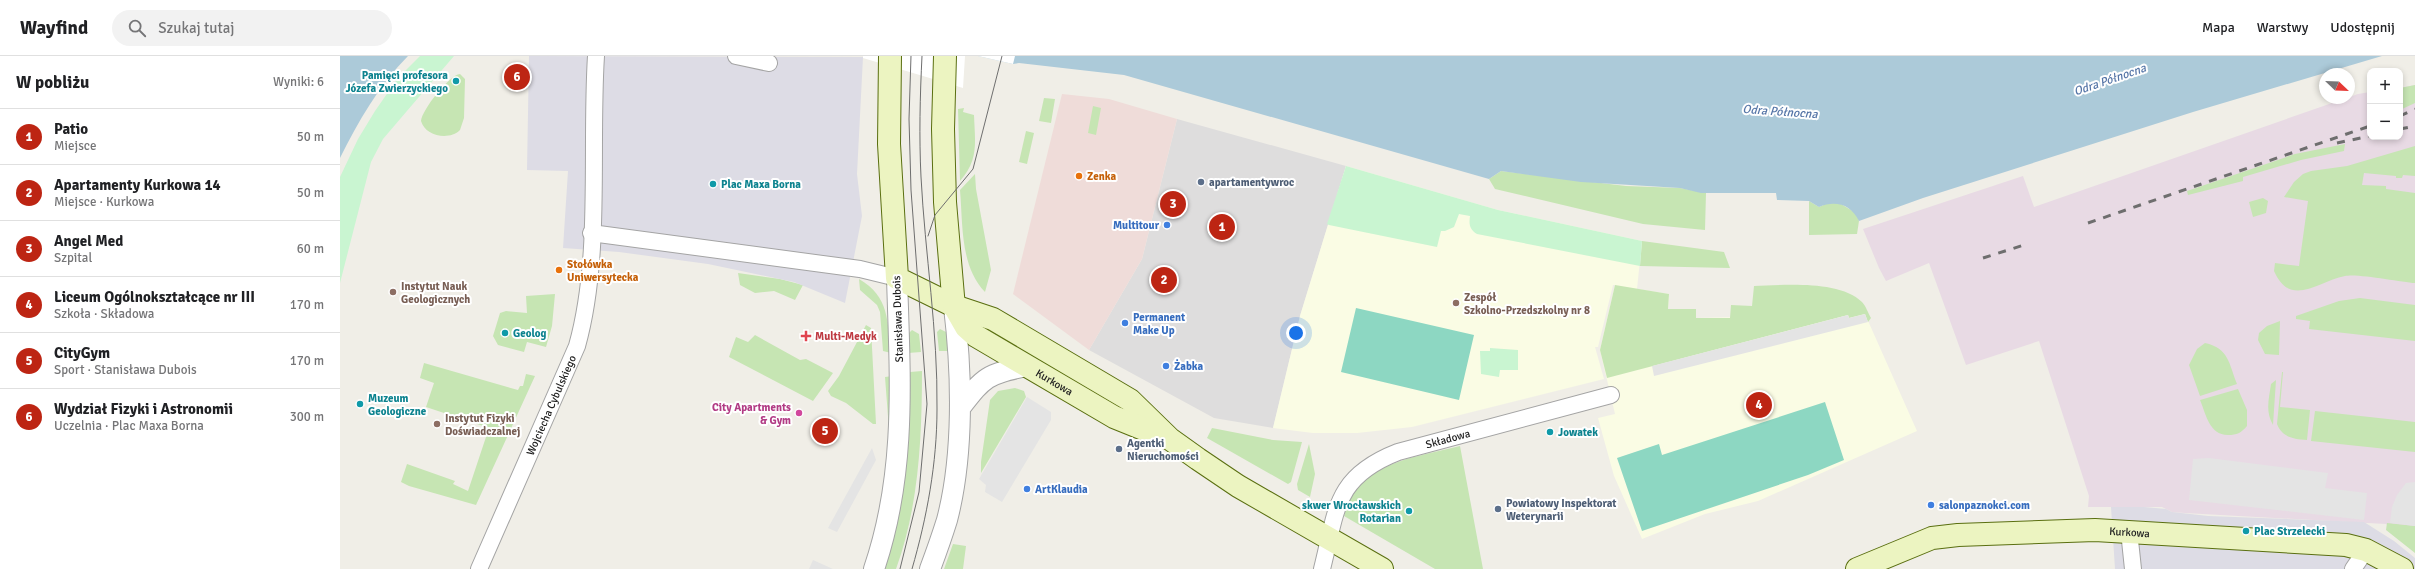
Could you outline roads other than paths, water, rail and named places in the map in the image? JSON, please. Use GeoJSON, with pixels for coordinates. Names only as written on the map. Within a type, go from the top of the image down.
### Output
{"type":"FeatureCollection","features":[{"type":"Feature","properties":{"kind":"main road"},"geometry":{"type":"LineString","coordinates":[[945,56],[942,129],[945,202],[954,306]]}},
{"type":"Feature","properties":{"kind":"main road","name":"Stanisława Dubois"},"geometry":{"type":"LineString","coordinates":[[890,61],[889,144],[897,278]]}},
{"type":"Feature","properties":{"kind":"main road","name":"Kurkowa"},"geometry":{"type":"LineString","coordinates":[[897,278],[954,306],[993,319],[1130,400],[1170,440],[1238,486],[1382,569]]}},
{"type":"Feature","properties":{"kind":"main road","name":"Kurkowa"},"geometry":{"type":"LineString","coordinates":[[954,306],[966,327],[976,336],[1119,420],[1170,440]]}},
{"type":"Feature","properties":{"kind":"main road","name":"Kurkowa"},"geometry":{"type":"LineString","coordinates":[[1859,569],[1932,538],[1945,536],[2090,530],[2128,531],[2346,545],[2366,550],[2402,569]]}},
{"type":"Feature","properties":{"kind":"street"},"geometry":{"type":"LineString","coordinates":[[596,56],[591,233],[860,269],[897,278]]}},
{"type":"Feature","properties":{"kind":"street"},"geometry":{"type":"LineString","coordinates":[[736,56],[769,63]]}},
{"type":"Feature","properties":{"kind":"street","name":"Wojciecha Cybulskiego"},"geometry":{"type":"LineString","coordinates":[[479,569],[577,346],[585,312],[591,233]]}},
{"type":"Feature","properties":{"kind":"street","name":"Stanisława Dubois"},"geometry":{"type":"LineString","coordinates":[[874,569],[893,495],[900,445],[901,392],[897,278]]}},
{"type":"Feature","properties":{"kind":"street"},"geometry":{"type":"LineString","coordinates":[[930,569],[947,519],[952,492],[960,408],[954,306]]}},
{"type":"Feature","properties":{"kind":"street"},"geometry":{"type":"LineString","coordinates":[[960,408],[984,380],[994,373],[1026,366]]}},
{"type":"Feature","properties":{"kind":"street","name":"Składowa"},"geometry":{"type":"LineString","coordinates":[[1322,569],[1328,538],[1342,492],[1354,478],[1376,460],[1398,452],[1611,396]]}},
{"type":"Feature","properties":{"kind":"street"},"geometry":{"type":"LineString","coordinates":[[2128,531],[2133,569]]}},
{"type":"Feature","properties":{"kind":"street"},"geometry":{"type":"LineString","coordinates":[[2353,569],[2366,550]]}},
{"type":"Feature","properties":{"kind":"water"},"geometry":{"type":"Polygon","coordinates":[[[340,56],[408,56],[397,67],[370,104],[340,158],[340,56]]]}},
{"type":"Feature","properties":{"kind":"water","name":"Odra Północna"},"geometry":{"type":"Polygon","coordinates":[[[978,56],[2382,56],[2342,68],[2319,68],[2319,75],[2193,112],[1923,198],[1859,221],[1852,211],[1842,205],[1831,204],[1819,207],[1809,201],[1777,200],[1776,193],[1701,193],[1680,188],[1581,182],[1501,171],[1489,179],[1124,75],[1019,63],[1013,64],[978,56]]]}},
{"type":"Feature","properties":{"kind":"tram line"},"geometry":{"type":"LineString","coordinates":[[900,569],[919,492],[927,404],[911,190],[909,119],[911,56]]}},
{"type":"Feature","properties":{"kind":"tram line"},"geometry":{"type":"LineString","coordinates":[[912,569],[927,510],[937,429],[937,380],[921,177],[920,116],[922,56]]}},
{"type":"Feature","properties":{"kind":"tram line"},"geometry":{"type":"LineString","coordinates":[[928,236],[935,215],[973,169],[1002,56]]}},
{"type":"Feature","properties":{"kind":"railway"},"geometry":{"type":"LineString","coordinates":[[2403,115],[2415,109]]}},
{"type":"Feature","properties":{"kind":"railway"},"geometry":{"type":"LineString","coordinates":[[2403,128],[2415,126]]}},
{"type":"Feature","properties":{"kind":"railway"},"geometry":{"type":"LineString","coordinates":[[2088,223],[2367,127]]}},
{"type":"Feature","properties":{"kind":"railway"},"geometry":{"type":"LineString","coordinates":[[2337,143],[2367,137]]}},
{"type":"Feature","properties":{"kind":"railway"},"geometry":{"type":"LineString","coordinates":[[1983,258],[2024,245]]}},
{"type":"Feature","properties":{"kind":"place","name":"Wydział Fizyki i Astronomii"},"geometry":{"type":"Point","coordinates":[517,77]}},
{"type":"Feature","properties":{"kind":"place","name":"Pamięci profesora Józefa Zwierzyckiego"},"geometry":{"type":"Point","coordinates":[456,81]}},
{"type":"Feature","properties":{"kind":"place","name":"Zenka"},"geometry":{"type":"Point","coordinates":[1079,176]}},
{"type":"Feature","properties":{"kind":"place","name":"apartamentywroc"},"geometry":{"type":"Point","coordinates":[1201,182]}},
{"type":"Feature","properties":{"kind":"place","name":"Plac Maxa Borna"},"geometry":{"type":"Point","coordinates":[713,184]}},
{"type":"Feature","properties":{"kind":"place","name":"Angel Med"},"geometry":{"type":"Point","coordinates":[1173,204]}},
{"type":"Feature","properties":{"kind":"place","name":"Multitour"},"geometry":{"type":"Point","coordinates":[1167,225]}},
{"type":"Feature","properties":{"kind":"place","name":"Patio"},"geometry":{"type":"Point","coordinates":[1222,227]}},
{"type":"Feature","properties":{"kind":"place","name":"Stołówka Uniwersytecka"},"geometry":{"type":"Point","coordinates":[559,270]}},
{"type":"Feature","properties":{"kind":"place","name":"Apartamenty Kurkowa 14"},"geometry":{"type":"Point","coordinates":[1164,280]}},
{"type":"Feature","properties":{"kind":"place","name":"Instytut Nauk Geologicznych"},"geometry":{"type":"Point","coordinates":[393,292]}},
{"type":"Feature","properties":{"kind":"place","name":"Zespół Szkolno-Przedszkolny nr 8"},"geometry":{"type":"Point","coordinates":[1456,303]}},
{"type":"Feature","properties":{"kind":"place","name":"Permanent Make Up"},"geometry":{"type":"Point","coordinates":[1125,323]}},
{"type":"Feature","properties":{"kind":"place","name":"Geolog"},"geometry":{"type":"Point","coordinates":[505,333]}},
{"type":"Feature","properties":{"kind":"place","name":"Multi-Medyk"},"geometry":{"type":"Point","coordinates":[806,336]}},
{"type":"Feature","properties":{"kind":"place","name":"Żabka"},"geometry":{"type":"Point","coordinates":[1166,366]}},
{"type":"Feature","properties":{"kind":"place","name":"Muzeum Geologiczne"},"geometry":{"type":"Point","coordinates":[360,404]}},
{"type":"Feature","properties":{"kind":"place","name":"Liceum Ogólnokształcące nr III"},"geometry":{"type":"Point","coordinates":[1759,405]}},
{"type":"Feature","properties":{"kind":"place","name":"City Apartments & Gym"},"geometry":{"type":"Point","coordinates":[799,413]}},
{"type":"Feature","properties":{"kind":"place","name":"Instytut Fizyki Doświadczalnej"},"geometry":{"type":"Point","coordinates":[437,424]}},
{"type":"Feature","properties":{"kind":"place","name":"CityGym"},"geometry":{"type":"Point","coordinates":[825,431]}},
{"type":"Feature","properties":{"kind":"place","name":"Jowatek"},"geometry":{"type":"Point","coordinates":[1550,432]}},
{"type":"Feature","properties":{"kind":"place","name":"Agentki Nieruchomości"},"geometry":{"type":"Point","coordinates":[1119,449]}},
{"type":"Feature","properties":{"kind":"place","name":"ArtKlaudia"},"geometry":{"type":"Point","coordinates":[1027,489]}},
{"type":"Feature","properties":{"kind":"place","name":"salonpaznokci.com"},"geometry":{"type":"Point","coordinates":[1931,505]}},
{"type":"Feature","properties":{"kind":"place","name":"Powiatowy Inspektorat Weterynarii"},"geometry":{"type":"Point","coordinates":[1498,509]}},
{"type":"Feature","properties":{"kind":"place","name":"skwer Wrocławskich Rotarian"},"geometry":{"type":"Point","coordinates":[1409,511]}},
{"type":"Feature","properties":{"kind":"place","name":"Plac Strzelecki"},"geometry":{"type":"Point","coordinates":[2246,531]}}]}
